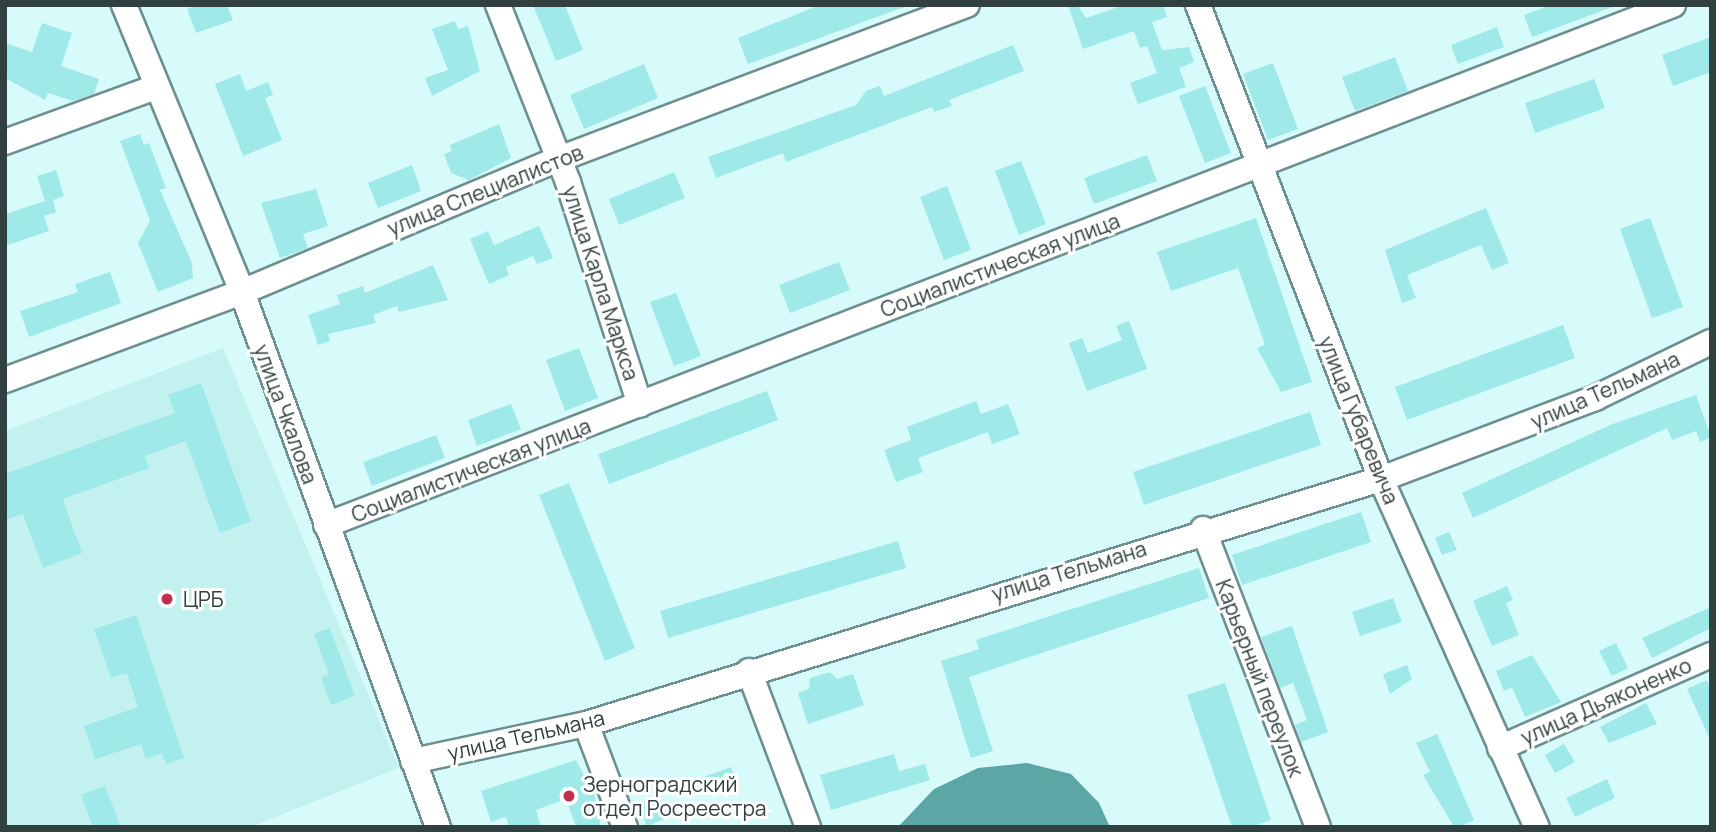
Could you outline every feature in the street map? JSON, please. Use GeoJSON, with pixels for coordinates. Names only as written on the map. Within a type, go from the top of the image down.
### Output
{"type":"FeatureCollection","features":[{"type":"Feature","properties":{"kind":"street","name":"улица Чкалова"},"geometry":{"type":"LineString","coordinates":[[124,5],[242,292],[438,827]]}},
{"type":"Feature","properties":{"kind":"street","name":"улица Карла Маркса"},"geometry":{"type":"LineString","coordinates":[[499,5],[559,159],[640,405]]}},
{"type":"Feature","properties":{"kind":"street","name":"улица Специалистов"},"geometry":{"type":"LineString","coordinates":[[5,380],[242,292],[559,159],[967,5]]}},
{"type":"Feature","properties":{"kind":"street","name":"улица Губаревича"},"geometry":{"type":"LineString","coordinates":[[1198,5],[1381,479],[1537,827]]}},
{"type":"Feature","properties":{"kind":"street","name":"Социалистическая улица"},"geometry":{"type":"LineString","coordinates":[[326,525],[1672,5]]}},
{"type":"Feature","properties":{"kind":"street"},"geometry":{"type":"LineString","coordinates":[[5,142],[156,87]]}},
{"type":"Feature","properties":{"kind":"street","name":"улица Тельмана"},"geometry":{"type":"LineString","coordinates":[[413,761],[586,724],[1203,529],[1381,479],[1595,398],[1711,342]]}},
{"type":"Feature","properties":{"kind":"street","name":"Карьерный переулок"},"geometry":{"type":"LineString","coordinates":[[1203,529],[1318,827]]}},
{"type":"Feature","properties":{"kind":"street","name":"улица Дьяконенко"},"geometry":{"type":"LineString","coordinates":[[1500,748],[1711,655]]}},
{"type":"Feature","properties":{"kind":"street"},"geometry":{"type":"LineString","coordinates":[[749,671],[808,827]]}},
{"type":"Feature","properties":{"kind":"street"},"geometry":{"type":"LineString","coordinates":[[586,724],[625,827]]}},
{"type":"Feature","properties":{"kind":"shaded area","name":"ЦРБ"},"geometry":{"type":"Polygon","coordinates":[[[223,348],[399,768],[250,827],[5,827],[5,431],[223,348]]]}},
{"type":"Feature","properties":{"kind":"shaded area"},"geometry":{"type":"Polygon","coordinates":[[[1027,763],[1071,774],[1099,803],[1110,827],[898,827],[934,789],[978,768],[1027,763]]]}},
{"type":"Feature","properties":{"kind":"building"},"geometry":{"type":"Polygon","coordinates":[[[197,5],[227,5],[233,20],[196,33],[187,9],[197,5]]]}},
{"type":"Feature","properties":{"kind":"building"},"geometry":{"type":"Polygon","coordinates":[[[533,5],[565,5],[583,50],[556,61],[533,5]]]}},
{"type":"Feature","properties":{"kind":"building"},"geometry":{"type":"Polygon","coordinates":[[[820,5],[907,6],[748,64],[738,38],[820,5]]]}},
{"type":"Feature","properties":{"kind":"building"},"geometry":{"type":"Polygon","coordinates":[[[1068,5],[1077,5],[1086,18],[1124,5],[1163,5],[1167,17],[1152,22],[1162,50],[1189,47],[1194,62],[1179,68],[1186,87],[1138,104],[1130,83],[1157,73],[1147,46],[1140,48],[1134,31],[1083,49],[1068,5]]]}},
{"type":"Feature","properties":{"kind":"building"},"geometry":{"type":"Polygon","coordinates":[[[1550,5],[1612,7],[1532,37],[1524,15],[1550,5]]]}},
{"type":"Feature","properties":{"kind":"building"},"geometry":{"type":"Polygon","coordinates":[[[455,21],[458,29],[468,26],[480,71],[432,96],[425,78],[448,70],[432,29],[455,21]]]}},
{"type":"Feature","properties":{"kind":"building"},"geometry":{"type":"Polygon","coordinates":[[[42,23],[72,33],[61,66],[99,79],[94,94],[73,101],[48,93],[45,100],[5,78],[5,43],[32,52],[42,23]]]}},
{"type":"Feature","properties":{"kind":"building"},"geometry":{"type":"Polygon","coordinates":[[[1497,27],[1504,47],[1458,64],[1451,45],[1497,27]]]}},
{"type":"Feature","properties":{"kind":"building"},"geometry":{"type":"Polygon","coordinates":[[[1711,37],[1711,72],[1673,86],[1662,55],[1711,37]]]}},
{"type":"Feature","properties":{"kind":"building"},"geometry":{"type":"Polygon","coordinates":[[[1013,45],[1024,71],[949,100],[952,106],[934,112],[932,107],[786,162],[783,153],[716,178],[708,157],[856,105],[866,91],[880,86],[884,96],[1013,45]]]}},
{"type":"Feature","properties":{"kind":"building"},"geometry":{"type":"Polygon","coordinates":[[[1395,57],[1408,91],[1355,111],[1342,77],[1395,57]]]}},
{"type":"Feature","properties":{"kind":"building"},"geometry":{"type":"Polygon","coordinates":[[[1273,63],[1298,129],[1268,140],[1243,74],[1273,63]]]}},
{"type":"Feature","properties":{"kind":"building"},"geometry":{"type":"Polygon","coordinates":[[[644,64],[658,98],[584,129],[570,95],[644,64]]]}},
{"type":"Feature","properties":{"kind":"building"},"geometry":{"type":"Polygon","coordinates":[[[240,74],[246,91],[268,82],[273,95],[265,98],[282,140],[243,156],[215,84],[240,74]]]}},
{"type":"Feature","properties":{"kind":"building"},"geometry":{"type":"Polygon","coordinates":[[[1594,79],[1605,108],[1535,133],[1525,103],[1594,79]]]}},
{"type":"Feature","properties":{"kind":"building"},"geometry":{"type":"Polygon","coordinates":[[[1205,86],[1231,153],[1205,163],[1179,96],[1205,86]]]}},
{"type":"Feature","properties":{"kind":"building"},"geometry":{"type":"Polygon","coordinates":[[[499,124],[511,158],[469,180],[451,173],[444,154],[452,151],[450,145],[499,124]]]}},
{"type":"Feature","properties":{"kind":"building"},"geometry":{"type":"Polygon","coordinates":[[[140,134],[144,145],[149,143],[166,188],[160,190],[192,263],[193,278],[158,292],[138,243],[150,221],[120,141],[140,134]]]}},
{"type":"Feature","properties":{"kind":"building"},"geometry":{"type":"Polygon","coordinates":[[[1147,155],[1157,181],[1094,204],[1084,178],[1147,155]]]}},
{"type":"Feature","properties":{"kind":"building"},"geometry":{"type":"Polygon","coordinates":[[[1021,161],[1046,224],[1019,235],[995,171],[1021,161]]]}},
{"type":"Feature","properties":{"kind":"building"},"geometry":{"type":"Polygon","coordinates":[[[412,165],[421,191],[378,208],[368,183],[412,165]]]}},
{"type":"Feature","properties":{"kind":"building"},"geometry":{"type":"Polygon","coordinates":[[[56,170],[64,196],[53,200],[56,212],[44,216],[49,231],[5,246],[5,214],[45,201],[37,176],[56,170]]]}},
{"type":"Feature","properties":{"kind":"building"},"geometry":{"type":"Polygon","coordinates":[[[674,172],[685,198],[619,225],[609,199],[674,172]]]}},
{"type":"Feature","properties":{"kind":"building"},"geometry":{"type":"Polygon","coordinates":[[[947,186],[971,250],[944,260],[920,197],[947,186]]]}},
{"type":"Feature","properties":{"kind":"building"},"geometry":{"type":"Polygon","coordinates":[[[316,189],[328,226],[303,234],[308,248],[280,258],[261,203],[316,189]]]}},
{"type":"Feature","properties":{"kind":"building"},"geometry":{"type":"Polygon","coordinates":[[[1486,208],[1509,263],[1492,270],[1481,245],[1407,275],[1416,298],[1402,303],[1385,250],[1486,208]]]}},
{"type":"Feature","properties":{"kind":"building"},"geometry":{"type":"Polygon","coordinates":[[[1256,218],[1312,382],[1281,392],[1257,348],[1265,345],[1238,268],[1171,291],[1157,252],[1256,218]]]}},
{"type":"Feature","properties":{"kind":"building"},"geometry":{"type":"Polygon","coordinates":[[[1650,218],[1683,307],[1652,318],[1620,229],[1650,218]]]}},
{"type":"Feature","properties":{"kind":"building"},"geometry":{"type":"Polygon","coordinates":[[[539,226],[553,258],[537,264],[533,256],[506,267],[509,275],[489,284],[470,239],[488,231],[494,245],[539,226]]]}},
{"type":"Feature","properties":{"kind":"building"},"geometry":{"type":"Polygon","coordinates":[[[839,262],[850,290],[790,313],[779,285],[839,262]]]}},
{"type":"Feature","properties":{"kind":"building"},"geometry":{"type":"Polygon","coordinates":[[[433,265],[448,300],[399,312],[397,306],[373,315],[376,323],[328,334],[330,341],[318,345],[308,315],[340,304],[337,295],[363,286],[365,293],[433,265]]]}},
{"type":"Feature","properties":{"kind":"building"},"geometry":{"type":"Polygon","coordinates":[[[110,272],[121,303],[29,337],[20,311],[78,292],[75,284],[110,272]]]}},
{"type":"Feature","properties":{"kind":"building"},"geometry":{"type":"Polygon","coordinates":[[[676,293],[701,356],[674,366],[650,302],[676,293]]]}},
{"type":"Feature","properties":{"kind":"building"},"geometry":{"type":"Polygon","coordinates":[[[1129,321],[1147,369],[1087,391],[1069,343],[1082,338],[1088,353],[1122,340],[1116,326],[1129,321]]]}},
{"type":"Feature","properties":{"kind":"building"},"geometry":{"type":"Polygon","coordinates":[[[1563,325],[1575,358],[1407,420],[1395,387],[1563,325]]]}},
{"type":"Feature","properties":{"kind":"building"},"geometry":{"type":"Polygon","coordinates":[[[579,348],[598,398],[565,411],[546,360],[579,348]]]}},
{"type":"Feature","properties":{"kind":"building"},"geometry":{"type":"Polygon","coordinates":[[[201,383],[251,521],[220,533],[186,441],[145,456],[149,468],[63,499],[82,553],[43,568],[23,514],[5,520],[5,474],[175,413],[168,395],[201,383]]]}},
{"type":"Feature","properties":{"kind":"building"},"geometry":{"type":"Polygon","coordinates":[[[767,391],[778,420],[609,484],[598,454],[767,391]]]}},
{"type":"Feature","properties":{"kind":"building"},"geometry":{"type":"Polygon","coordinates":[[[1696,395],[1711,437],[1700,442],[1696,431],[1672,440],[1667,428],[1473,518],[1462,493],[1610,425],[1696,395]]]}},
{"type":"Feature","properties":{"kind":"building"},"geometry":{"type":"Polygon","coordinates":[[[976,401],[981,414],[1008,404],[1020,434],[992,444],[988,432],[918,458],[923,472],[896,482],[884,450],[911,440],[907,427],[976,401]]]}},
{"type":"Feature","properties":{"kind":"building"},"geometry":{"type":"Polygon","coordinates":[[[511,404],[521,429],[477,446],[468,420],[511,404]]]}},
{"type":"Feature","properties":{"kind":"building"},"geometry":{"type":"Polygon","coordinates":[[[1310,412],[1321,445],[1144,505],[1133,472],[1310,412]]]}},
{"type":"Feature","properties":{"kind":"building"},"geometry":{"type":"Polygon","coordinates":[[[436,435],[445,458],[372,486],[363,462],[436,435]]]}},
{"type":"Feature","properties":{"kind":"building"},"geometry":{"type":"Polygon","coordinates":[[[569,483],[635,648],[605,661],[539,495],[569,483]]]}},
{"type":"Feature","properties":{"kind":"building"},"geometry":{"type":"Polygon","coordinates":[[[1361,512],[1371,542],[1242,585],[1232,555],[1361,512]]]}},
{"type":"Feature","properties":{"kind":"building"},"geometry":{"type":"Polygon","coordinates":[[[1449,532],[1457,550],[1442,555],[1435,538],[1449,532]]]}},
{"type":"Feature","properties":{"kind":"building"},"geometry":{"type":"Polygon","coordinates":[[[898,541],[906,568],[668,638],[660,611],[898,541]]]}},
{"type":"Feature","properties":{"kind":"building"},"geometry":{"type":"Polygon","coordinates":[[[1199,568],[1209,598],[969,677],[993,751],[971,758],[941,661],[979,649],[976,640],[1199,568]]]}},
{"type":"Feature","properties":{"kind":"building"},"geometry":{"type":"Polygon","coordinates":[[[1507,586],[1513,600],[1506,603],[1519,635],[1492,646],[1473,601],[1507,586]]]}},
{"type":"Feature","properties":{"kind":"building"},"geometry":{"type":"Polygon","coordinates":[[[1393,598],[1402,622],[1360,636],[1352,612],[1393,598]]]}},
{"type":"Feature","properties":{"kind":"building"},"geometry":{"type":"Polygon","coordinates":[[[1711,607],[1711,628],[1652,658],[1642,638],[1711,607]]]}},
{"type":"Feature","properties":{"kind":"building"},"geometry":{"type":"Polygon","coordinates":[[[136,615],[184,758],[166,764],[162,753],[146,759],[141,744],[95,759],[84,726],[138,707],[127,673],[111,678],[94,629],[136,615]]]}},
{"type":"Feature","properties":{"kind":"building"},"geometry":{"type":"Polygon","coordinates":[[[1292,626],[1328,732],[1301,742],[1295,725],[1307,720],[1293,683],[1280,688],[1261,637],[1292,626]]]}},
{"type":"Feature","properties":{"kind":"building"},"geometry":{"type":"Polygon","coordinates":[[[330,628],[355,696],[331,705],[321,678],[329,675],[314,634],[330,628]]]}},
{"type":"Feature","properties":{"kind":"building"},"geometry":{"type":"Polygon","coordinates":[[[1616,643],[1628,668],[1612,676],[1599,651],[1616,643]]]}},
{"type":"Feature","properties":{"kind":"building"},"geometry":{"type":"Polygon","coordinates":[[[1532,655],[1561,702],[1525,717],[1512,687],[1504,691],[1496,671],[1532,655]]]}},
{"type":"Feature","properties":{"kind":"building"},"geometry":{"type":"Polygon","coordinates":[[[1407,665],[1412,679],[1390,694],[1383,674],[1407,665]]]}},
{"type":"Feature","properties":{"kind":"building"},"geometry":{"type":"Polygon","coordinates":[[[830,672],[837,679],[853,674],[864,705],[808,724],[798,693],[809,689],[810,678],[830,672]]]}},
{"type":"Feature","properties":{"kind":"building"},"geometry":{"type":"Polygon","coordinates":[[[1707,680],[1711,689],[1711,741],[1687,689],[1707,680]]]}},
{"type":"Feature","properties":{"kind":"building"},"geometry":{"type":"Polygon","coordinates":[[[1225,683],[1271,820],[1251,827],[1232,827],[1187,695],[1225,683]]]}},
{"type":"Feature","properties":{"kind":"building"},"geometry":{"type":"Polygon","coordinates":[[[1646,703],[1657,724],[1609,743],[1600,727],[1646,703]]]}},
{"type":"Feature","properties":{"kind":"building"},"geometry":{"type":"Polygon","coordinates":[[[1437,734],[1474,820],[1460,827],[1454,827],[1423,775],[1430,772],[1416,743],[1437,734]]]}},
{"type":"Feature","properties":{"kind":"building"},"geometry":{"type":"Polygon","coordinates":[[[1564,744],[1575,762],[1555,773],[1545,755],[1564,744]]]}},
{"type":"Feature","properties":{"kind":"building"},"geometry":{"type":"Polygon","coordinates":[[[894,754],[899,771],[925,764],[930,780],[831,810],[820,775],[894,754]]]}},
{"type":"Feature","properties":{"kind":"building"},"geometry":{"type":"Polygon","coordinates":[[[576,760],[594,793],[601,827],[576,827],[566,799],[536,810],[541,827],[509,827],[506,817],[491,822],[481,791],[576,760]]]}},
{"type":"Feature","properties":{"kind":"building"},"geometry":{"type":"Polygon","coordinates":[[[731,767],[737,785],[710,794],[704,777],[731,767]]]}},
{"type":"Feature","properties":{"kind":"building"},"geometry":{"type":"Polygon","coordinates":[[[1607,779],[1615,798],[1575,817],[1566,798],[1607,779]]]}},
{"type":"Feature","properties":{"kind":"building"},"geometry":{"type":"Polygon","coordinates":[[[105,786],[121,827],[93,827],[81,795],[105,786]]]}},
{"type":"Feature","properties":{"kind":"building"},"geometry":{"type":"Polygon","coordinates":[[[659,795],[669,817],[647,826],[637,805],[659,795]]]}},
{"type":"Feature","properties":{"kind":"place","name":"ЦРБ"},"geometry":{"type":"Point","coordinates":[167,599]}},
{"type":"Feature","properties":{"kind":"place","name":"Зерноградский отдел Росреестра"},"geometry":{"type":"Point","coordinates":[569,796]}}]}
